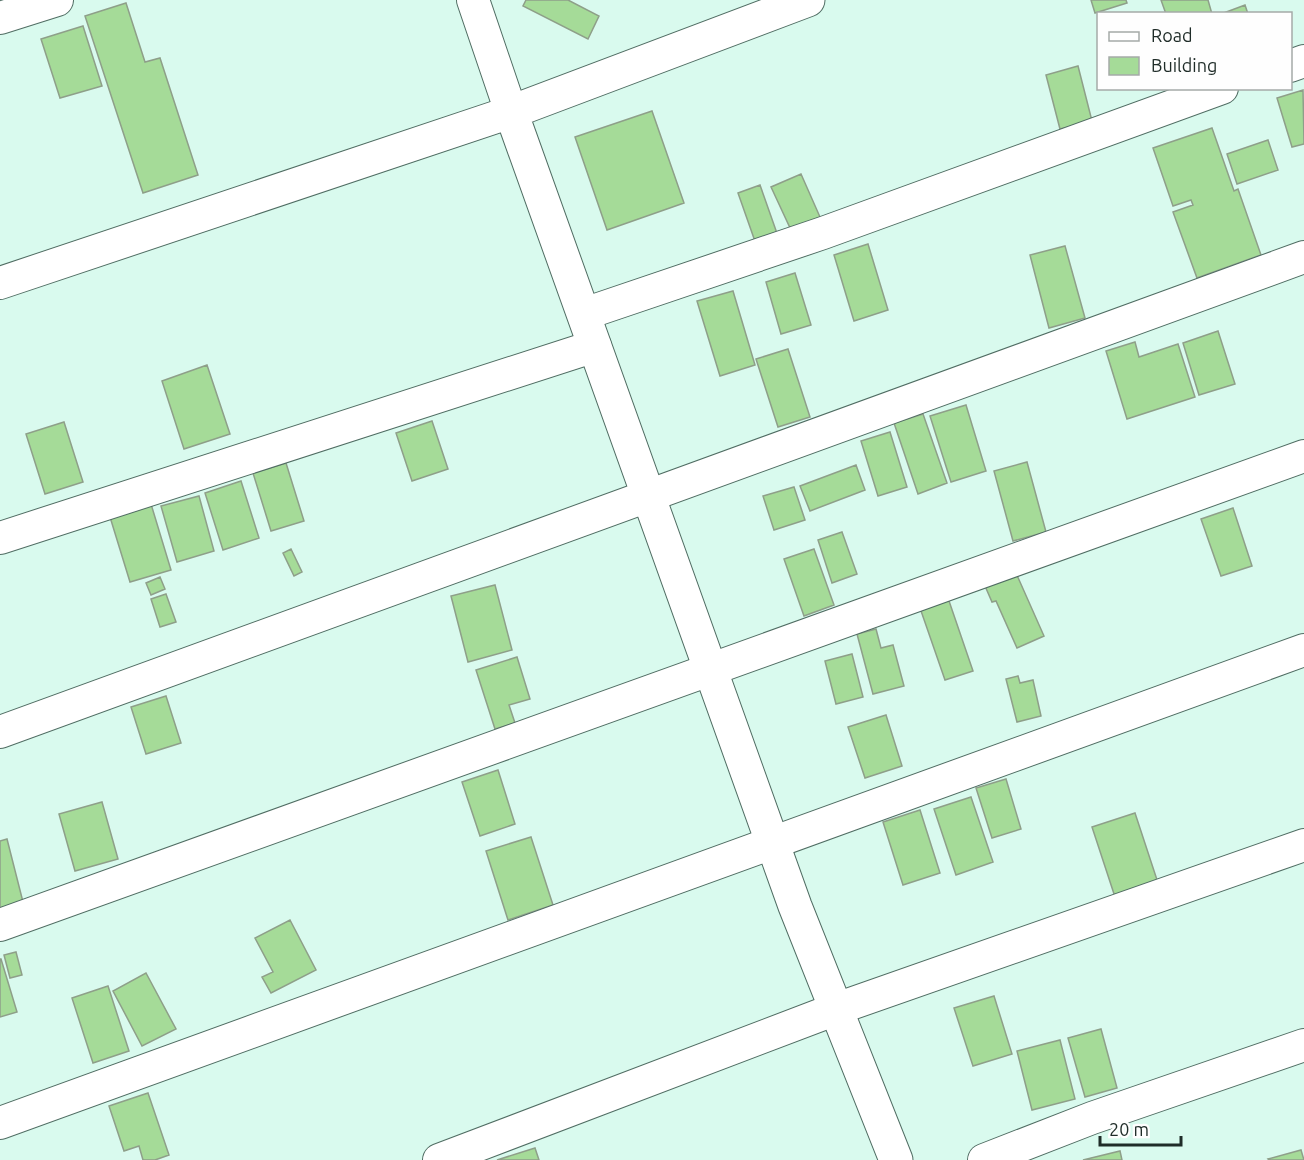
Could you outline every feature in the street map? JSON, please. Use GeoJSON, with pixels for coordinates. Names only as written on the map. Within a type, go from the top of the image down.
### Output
{"type":"FeatureCollection","features":[{"type":"Feature","properties":{"kind":"street"},"geometry":{"type":"LineString","coordinates":[[0,18],[57,0]]}},
{"type":"Feature","properties":{"kind":"street"},"geometry":{"type":"LineString","coordinates":[[473,0],[795,906],[896,1160]]}},
{"type":"Feature","properties":{"kind":"street"},"geometry":{"type":"LineString","coordinates":[[0,283],[511,112],[808,0]]}},
{"type":"Feature","properties":{"kind":"street"},"geometry":{"type":"LineString","coordinates":[[584,314],[823,233],[1216,90]]}},
{"type":"Feature","properties":{"kind":"street"},"geometry":{"type":"LineString","coordinates":[[0,732],[1304,257]]}},
{"type":"Feature","properties":{"kind":"street"},"geometry":{"type":"LineString","coordinates":[[0,538],[595,346]]}},
{"type":"Feature","properties":{"kind":"street"},"geometry":{"type":"LineString","coordinates":[[0,925],[1304,456]]}},
{"type":"Feature","properties":{"kind":"street"},"geometry":{"type":"LineString","coordinates":[[0,1123],[1304,650]]}},
{"type":"Feature","properties":{"kind":"street"},"geometry":{"type":"LineString","coordinates":[[439,1160],[836,1009],[1304,845]]}},
{"type":"Feature","properties":{"kind":"street"},"geometry":{"type":"LineString","coordinates":[[984,1160],[1092,1119],[1304,1045]]}},
{"type":"Feature","properties":{"kind":"building"},"geometry":{"type":"Polygon","coordinates":[[[526,0],[568,0],[599,16],[588,39],[523,6],[526,0]]]}},
{"type":"Feature","properties":{"kind":"building"},"geometry":{"type":"Polygon","coordinates":[[[1091,0],[1126,0],[1127,3],[1095,13],[1091,0]]]}},
{"type":"Feature","properties":{"kind":"building"},"geometry":{"type":"Polygon","coordinates":[[[1161,0],[1208,0],[1211,12],[1165,12],[1161,0]]]}},
{"type":"Feature","properties":{"kind":"building"},"geometry":{"type":"Polygon","coordinates":[[[126,3],[145,62],[160,58],[198,175],[143,193],[85,16],[126,3]]]}},
{"type":"Feature","properties":{"kind":"building"},"geometry":{"type":"Polygon","coordinates":[[[1245,5],[1247,12],[1226,12],[1245,5]]]}},
{"type":"Feature","properties":{"kind":"building"},"geometry":{"type":"Polygon","coordinates":[[[83,26],[102,86],[60,98],[41,39],[83,26]]]}},
{"type":"Feature","properties":{"kind":"building"},"geometry":{"type":"Polygon","coordinates":[[[1078,66],[1092,121],[1060,129],[1046,75],[1078,66]]]}},
{"type":"Feature","properties":{"kind":"building"},"geometry":{"type":"Polygon","coordinates":[[[1303,90],[1304,144],[1292,147],[1277,98],[1303,90]]]}},
{"type":"Feature","properties":{"kind":"building"},"geometry":{"type":"Polygon","coordinates":[[[652,111],[684,203],[607,230],[575,137],[652,111]]]}},
{"type":"Feature","properties":{"kind":"building"},"geometry":{"type":"Polygon","coordinates":[[[1212,128],[1234,191],[1238,189],[1261,255],[1197,278],[1173,212],[1193,205],[1191,200],[1173,206],[1153,148],[1212,128]]]}},
{"type":"Feature","properties":{"kind":"building"},"geometry":{"type":"Polygon","coordinates":[[[1268,140],[1278,170],[1237,184],[1227,154],[1268,140]]]}},
{"type":"Feature","properties":{"kind":"building"},"geometry":{"type":"Polygon","coordinates":[[[801,174],[820,217],[791,230],[771,187],[801,174]]]}},
{"type":"Feature","properties":{"kind":"building"},"geometry":{"type":"Polygon","coordinates":[[[760,185],[779,239],[757,247],[738,193],[760,185]]]}},
{"type":"Feature","properties":{"kind":"building"},"geometry":{"type":"Polygon","coordinates":[[[868,244],[888,310],[854,321],[834,255],[868,244]]]}},
{"type":"Feature","properties":{"kind":"building"},"geometry":{"type":"Polygon","coordinates":[[[1065,246],[1085,318],[1049,328],[1030,255],[1065,246]]]}},
{"type":"Feature","properties":{"kind":"building"},"geometry":{"type":"Polygon","coordinates":[[[795,273],[811,325],[781,334],[766,282],[795,273]]]}},
{"type":"Feature","properties":{"kind":"building"},"geometry":{"type":"Polygon","coordinates":[[[733,291],[755,365],[720,376],[697,301],[733,291]]]}},
{"type":"Feature","properties":{"kind":"building"},"geometry":{"type":"Polygon","coordinates":[[[1218,331],[1235,384],[1199,395],[1183,343],[1218,331]]]}},
{"type":"Feature","properties":{"kind":"building"},"geometry":{"type":"Polygon","coordinates":[[[1135,342],[1139,357],[1178,344],[1195,397],[1127,419],[1106,351],[1135,342]]]}},
{"type":"Feature","properties":{"kind":"building"},"geometry":{"type":"Polygon","coordinates":[[[788,349],[810,417],[778,427],[756,359],[788,349]]]}},
{"type":"Feature","properties":{"kind":"building"},"geometry":{"type":"Polygon","coordinates":[[[207,365],[230,434],[184,449],[162,381],[207,365]]]}},
{"type":"Feature","properties":{"kind":"building"},"geometry":{"type":"Polygon","coordinates":[[[966,405],[986,471],[951,482],[930,416],[966,405]]]}},
{"type":"Feature","properties":{"kind":"building"},"geometry":{"type":"Polygon","coordinates":[[[923,414],[947,483],[918,494],[894,423],[923,414]]]}},
{"type":"Feature","properties":{"kind":"building"},"geometry":{"type":"Polygon","coordinates":[[[432,421],[448,469],[412,481],[396,433],[432,421]]]}},
{"type":"Feature","properties":{"kind":"building"},"geometry":{"type":"Polygon","coordinates":[[[64,422],[83,482],[45,494],[26,434],[64,422]]]}},
{"type":"Feature","properties":{"kind":"building"},"geometry":{"type":"Polygon","coordinates":[[[890,432],[907,487],[878,496],[861,441],[890,432]]]}},
{"type":"Feature","properties":{"kind":"building"},"geometry":{"type":"Polygon","coordinates":[[[1027,462],[1046,532],[1013,541],[994,471],[1027,462]]]}},
{"type":"Feature","properties":{"kind":"building"},"geometry":{"type":"Polygon","coordinates":[[[286,463],[304,521],[271,531],[253,473],[286,463]]]}},
{"type":"Feature","properties":{"kind":"building"},"geometry":{"type":"Polygon","coordinates":[[[856,465],[865,490],[810,511],[800,486],[856,465]]]}},
{"type":"Feature","properties":{"kind":"building"},"geometry":{"type":"Polygon","coordinates":[[[241,481],[259,538],[223,550],[205,493],[241,481]]]}},
{"type":"Feature","properties":{"kind":"building"},"geometry":{"type":"Polygon","coordinates":[[[794,487],[805,520],[774,530],[763,496],[794,487]]]}},
{"type":"Feature","properties":{"kind":"building"},"geometry":{"type":"Polygon","coordinates":[[[199,496],[214,551],[177,562],[161,506],[199,496]]]}},
{"type":"Feature","properties":{"kind":"building"},"geometry":{"type":"Polygon","coordinates":[[[151,504],[171,570],[130,582],[110,517],[151,504]]]}},
{"type":"Feature","properties":{"kind":"building"},"geometry":{"type":"Polygon","coordinates":[[[1233,508],[1252,566],[1221,576],[1201,519],[1233,508]]]}},
{"type":"Feature","properties":{"kind":"building"},"geometry":{"type":"Polygon","coordinates":[[[842,532],[857,574],[832,583],[818,540],[842,532]]]}},
{"type":"Feature","properties":{"kind":"building"},"geometry":{"type":"Polygon","coordinates":[[[291,549],[302,572],[294,576],[283,553],[291,549]]]}},
{"type":"Feature","properties":{"kind":"building"},"geometry":{"type":"Polygon","coordinates":[[[814,549],[834,605],[804,616],[784,559],[814,549]]]}},
{"type":"Feature","properties":{"kind":"building"},"geometry":{"type":"Polygon","coordinates":[[[1016,573],[1044,636],[1017,648],[996,601],[992,602],[985,586],[1016,573]]]}},
{"type":"Feature","properties":{"kind":"building"},"geometry":{"type":"Polygon","coordinates":[[[160,577],[165,589],[151,595],[146,583],[160,577]]]}},
{"type":"Feature","properties":{"kind":"building"},"geometry":{"type":"Polygon","coordinates":[[[495,585],[512,650],[468,662],[451,596],[495,585]]]}},
{"type":"Feature","properties":{"kind":"building"},"geometry":{"type":"Polygon","coordinates":[[[166,594],[176,622],[160,627],[151,599],[166,594]]]}},
{"type":"Feature","properties":{"kind":"building"},"geometry":{"type":"Polygon","coordinates":[[[948,598],[973,671],[945,680],[920,608],[948,598]]]}},
{"type":"Feature","properties":{"kind":"building"},"geometry":{"type":"Polygon","coordinates":[[[876,629],[881,648],[893,645],[904,686],[873,694],[857,634],[876,629]]]}},
{"type":"Feature","properties":{"kind":"building"},"geometry":{"type":"Polygon","coordinates":[[[852,654],[863,697],[836,704],[825,661],[852,654]]]}},
{"type":"Feature","properties":{"kind":"building"},"geometry":{"type":"Polygon","coordinates":[[[517,657],[530,699],[509,705],[515,723],[495,729],[476,670],[517,657]]]}},
{"type":"Feature","properties":{"kind":"building"},"geometry":{"type":"Polygon","coordinates":[[[1018,676],[1020,683],[1033,680],[1041,716],[1017,722],[1006,679],[1018,676]]]}},
{"type":"Feature","properties":{"kind":"building"},"geometry":{"type":"Polygon","coordinates":[[[166,696],[181,743],[146,754],[131,707],[166,696]]]}},
{"type":"Feature","properties":{"kind":"building"},"geometry":{"type":"Polygon","coordinates":[[[886,715],[902,766],[865,778],[848,727],[886,715]]]}},
{"type":"Feature","properties":{"kind":"building"},"geometry":{"type":"Polygon","coordinates":[[[498,770],[515,824],[480,836],[462,782],[498,770]]]}},
{"type":"Feature","properties":{"kind":"building"},"geometry":{"type":"Polygon","coordinates":[[[1006,779],[1021,829],[992,838],[976,788],[1006,779]]]}},
{"type":"Feature","properties":{"kind":"building"},"geometry":{"type":"Polygon","coordinates":[[[971,797],[993,862],[956,875],[934,809],[971,797]]]}},
{"type":"Feature","properties":{"kind":"building"},"geometry":{"type":"Polygon","coordinates":[[[102,802],[118,859],[75,871],[59,814],[102,802]]]}},
{"type":"Feature","properties":{"kind":"building"},"geometry":{"type":"Polygon","coordinates":[[[920,810],[940,873],[903,885],[883,822],[920,810]]]}},
{"type":"Feature","properties":{"kind":"building"},"geometry":{"type":"Polygon","coordinates":[[[1135,813],[1160,889],[1117,903],[1092,827],[1135,813]]]}},
{"type":"Feature","properties":{"kind":"building"},"geometry":{"type":"Polygon","coordinates":[[[531,837],[553,905],[508,920],[486,851],[531,837]]]}},
{"type":"Feature","properties":{"kind":"building"},"geometry":{"type":"Polygon","coordinates":[[[7,839],[23,902],[0,908],[0,841],[7,839]]]}},
{"type":"Feature","properties":{"kind":"building"},"geometry":{"type":"Polygon","coordinates":[[[290,920],[316,970],[271,993],[262,977],[273,972],[255,938],[290,920]]]}},
{"type":"Feature","properties":{"kind":"building"},"geometry":{"type":"Polygon","coordinates":[[[16,952],[22,975],[10,978],[4,955],[16,952]]]}},
{"type":"Feature","properties":{"kind":"building"},"geometry":{"type":"Polygon","coordinates":[[[0,959],[17,1012],[0,1017],[0,959]]]}},
{"type":"Feature","properties":{"kind":"building"},"geometry":{"type":"Polygon","coordinates":[[[146,973],[176,1029],[142,1046],[113,991],[146,973]]]}},
{"type":"Feature","properties":{"kind":"building"},"geometry":{"type":"Polygon","coordinates":[[[108,986],[129,1051],[93,1063],[72,998],[108,986]]]}},
{"type":"Feature","properties":{"kind":"building"},"geometry":{"type":"Polygon","coordinates":[[[994,996],[1012,1054],[973,1066],[954,1008],[994,996]]]}},
{"type":"Feature","properties":{"kind":"building"},"geometry":{"type":"Polygon","coordinates":[[[1101,1029],[1117,1088],[1085,1097],[1068,1038],[1101,1029]]]}},
{"type":"Feature","properties":{"kind":"building"},"geometry":{"type":"Polygon","coordinates":[[[1060,1040],[1075,1099],[1032,1110],[1017,1051],[1060,1040]]]}},
{"type":"Feature","properties":{"kind":"building"},"geometry":{"type":"Polygon","coordinates":[[[148,1093],[169,1155],[155,1160],[143,1160],[139,1146],[124,1151],[109,1106],[148,1093]]]}},
{"type":"Feature","properties":{"kind":"building"},"geometry":{"type":"Polygon","coordinates":[[[535,1148],[539,1160],[497,1160],[535,1148]]]}},
{"type":"Feature","properties":{"kind":"building"},"geometry":{"type":"Polygon","coordinates":[[[1301,1150],[1304,1160],[1268,1159],[1301,1150]]]}},
{"type":"Feature","properties":{"kind":"building"},"geometry":{"type":"Polygon","coordinates":[[[1120,1151],[1122,1160],[1083,1160],[1120,1151]]]}}]}
